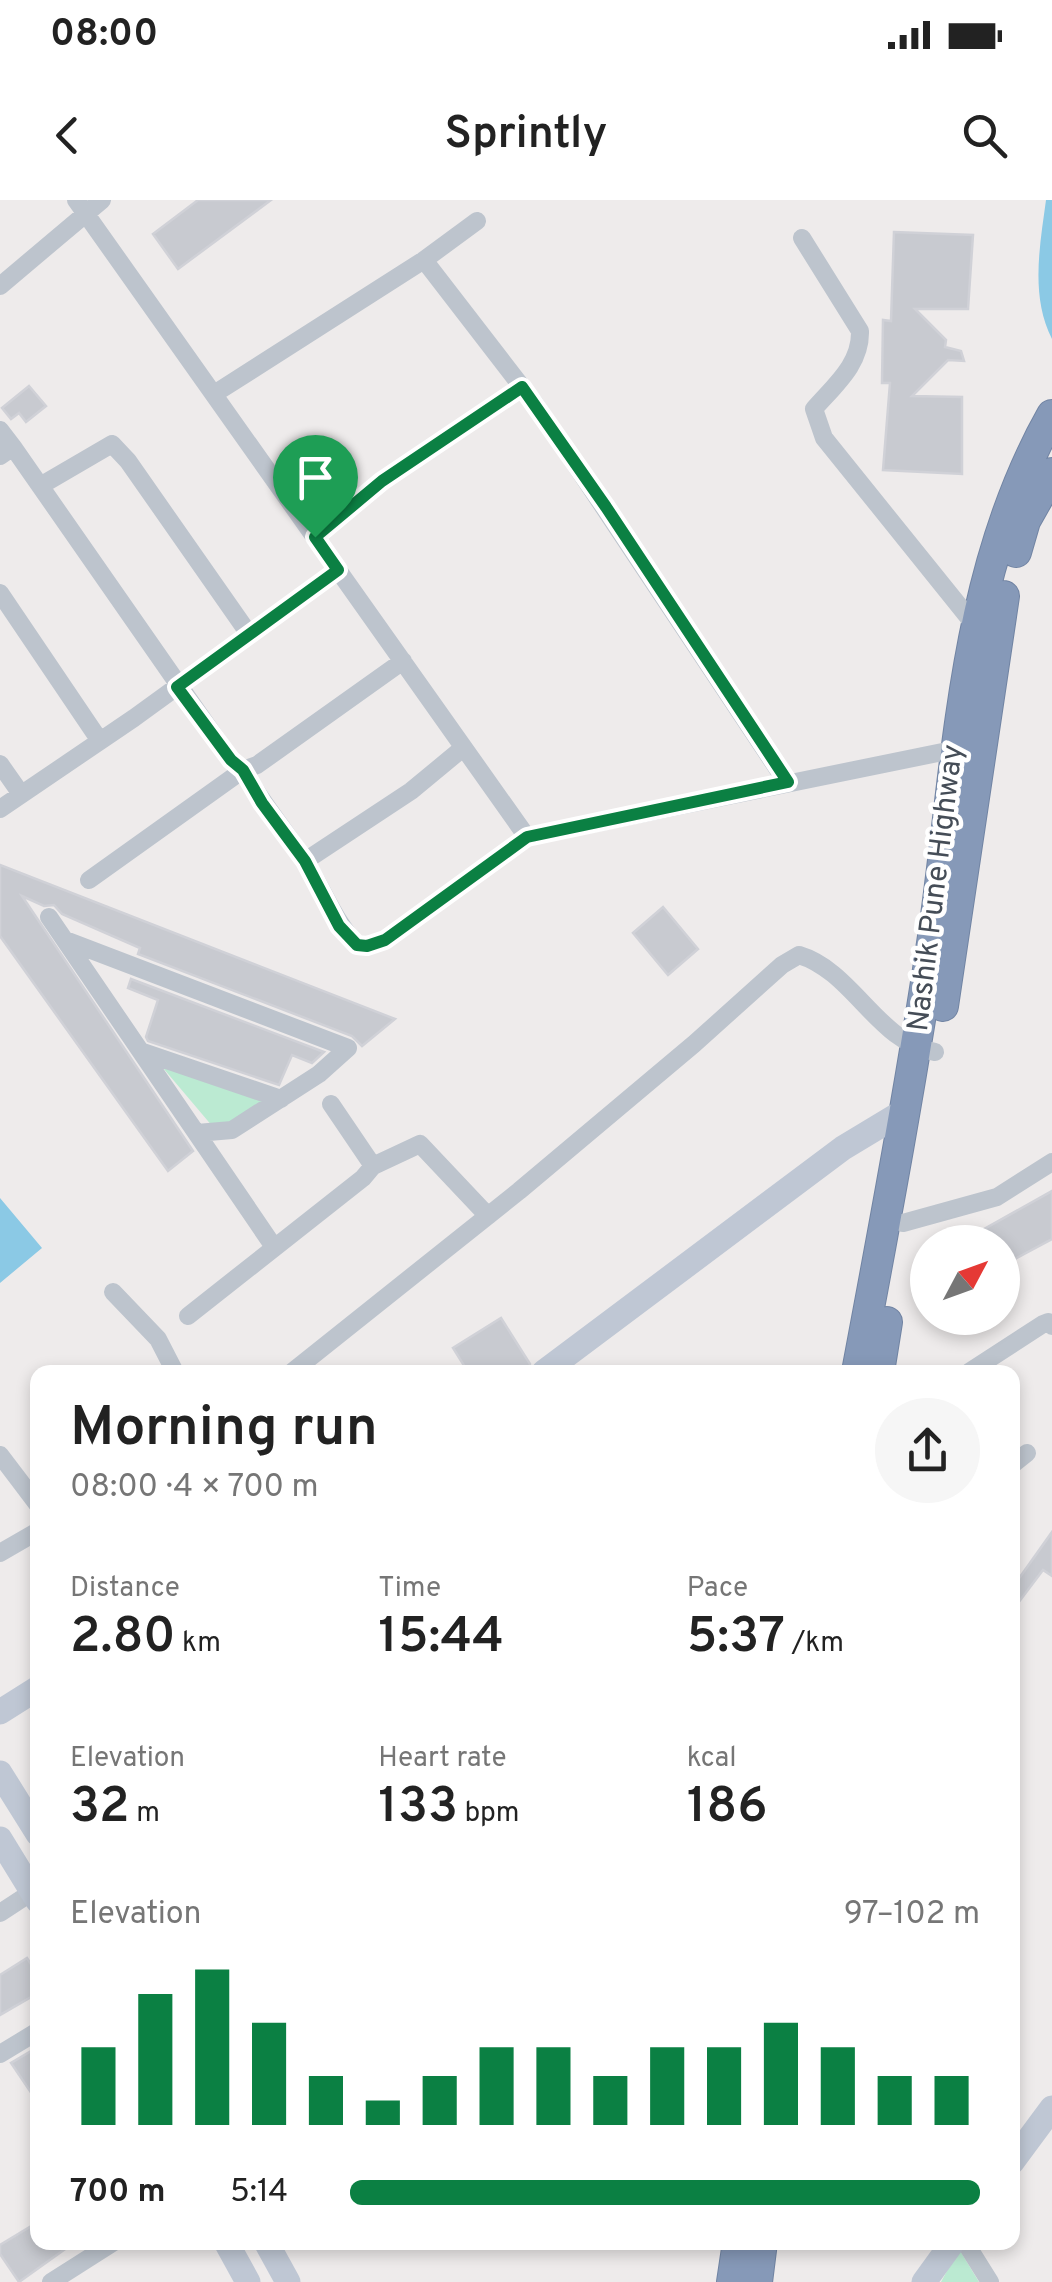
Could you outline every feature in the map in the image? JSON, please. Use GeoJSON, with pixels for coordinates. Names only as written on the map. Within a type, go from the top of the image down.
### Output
{"type":"FeatureCollection","features":[{"type":"Feature","properties":{"kind":"highway","name":"Nashik Pune Highway"},"geometry":{"type":"LineString","coordinates":[[880,1365],[967,748],[977,628],[1008,510],[1046,424]]}},
{"type":"Feature","properties":{"kind":"highway","name":"Nashik Pune Highway"},"geometry":{"type":"LineString","coordinates":[[967,748],[1002,600],[1026,521],[1052,473]]}},
{"type":"Feature","properties":{"kind":"highway","name":"Nashik Pune Highway"},"geometry":{"type":"LineString","coordinates":[[858,1365],[906,1110],[926,1050]]}},
{"type":"Feature","properties":{"kind":"highway"},"geometry":{"type":"LineString","coordinates":[[732,2282],[737,2250]]}},
{"type":"Feature","properties":{"kind":"highway"},"geometry":{"type":"LineString","coordinates":[[757,2282],[761,2250]]}},
{"type":"Feature","properties":{"kind":"street"},"geometry":{"type":"LineString","coordinates":[[3,277],[81,206],[102,200]]}},
{"type":"Feature","properties":{"kind":"street"},"geometry":{"type":"LineString","coordinates":[[81,206],[527,837]]}},
{"type":"Feature","properties":{"kind":"street"},"geometry":{"type":"LineString","coordinates":[[214,394],[424,260],[477,221]]}},
{"type":"Feature","properties":{"kind":"street"},"geometry":{"type":"LineString","coordinates":[[802,238],[860,331],[861,348],[855,359],[814,409],[824,438],[977,628]]}},
{"type":"Feature","properties":{"kind":"street"},"geometry":{"type":"LineString","coordinates":[[424,260],[522,387],[606,507],[788,782]]}},
{"type":"Feature","properties":{"kind":"street"},"geometry":{"type":"LineString","coordinates":[[315,537],[382,481],[522,387]]}},
{"type":"Feature","properties":{"kind":"street"},"geometry":{"type":"LineString","coordinates":[[0,430],[6,452],[40,486],[177,687],[231,760],[243,770],[305,861],[339,926],[357,945],[385,940],[527,837],[967,748]]}},
{"type":"Feature","properties":{"kind":"street"},"geometry":{"type":"LineString","coordinates":[[40,486],[112,444],[128,461],[249,634]]}},
{"type":"Feature","properties":{"kind":"street"},"geometry":{"type":"LineString","coordinates":[[0,808],[338,570]]}},
{"type":"Feature","properties":{"kind":"street"},"geometry":{"type":"LineString","coordinates":[[0,592],[100,741]]}},
{"type":"Feature","properties":{"kind":"street"},"geometry":{"type":"LineString","coordinates":[[89,880],[402,662]]}},
{"type":"Feature","properties":{"kind":"street"},"geometry":{"type":"LineString","coordinates":[[305,861],[411,792],[464,748]]}},
{"type":"Feature","properties":{"kind":"street"},"geometry":{"type":"LineString","coordinates":[[0,764],[21,794]]}},
{"type":"Feature","properties":{"kind":"street"},"geometry":{"type":"LineString","coordinates":[[50,916],[274,1246]]}},
{"type":"Feature","properties":{"kind":"street"},"geometry":{"type":"LineString","coordinates":[[65,940],[348,1048],[319,1074],[232,1130],[197,1132]]}},
{"type":"Feature","properties":{"kind":"street"},"geometry":{"type":"LineString","coordinates":[[301,1365],[488,1216],[782,965],[800,955],[826,968],[856,998],[926,1050]]}},
{"type":"Feature","properties":{"kind":"street"},"geometry":{"type":"LineString","coordinates":[[142,1052],[281,1098]]}},
{"type":"Feature","properties":{"kind":"street"},"geometry":{"type":"LineString","coordinates":[[331,1104],[373,1166]]}},
{"type":"Feature","properties":{"kind":"street"},"geometry":{"type":"LineString","coordinates":[[553,1365],[843,1148],[906,1110]]}},
{"type":"Feature","properties":{"kind":"street"},"geometry":{"type":"LineString","coordinates":[[188,1316],[364,1178],[373,1166],[420,1144],[488,1216]]}},
{"type":"Feature","properties":{"kind":"street"},"geometry":{"type":"LineString","coordinates":[[903,1223],[997,1197],[1052,1162]]}},
{"type":"Feature","properties":{"kind":"street"},"geometry":{"type":"LineString","coordinates":[[114,1292],[158,1339],[171,1365]]}},
{"type":"Feature","properties":{"kind":"street"},"geometry":{"type":"LineString","coordinates":[[980,1365],[1043,1324],[1052,1326]]}},
{"type":"Feature","properties":{"kind":"street"},"geometry":{"type":"LineString","coordinates":[[0,1455],[30,1494]]}},
{"type":"Feature","properties":{"kind":"street"},"geometry":{"type":"LineString","coordinates":[[0,1554],[30,1536]]}},
{"type":"Feature","properties":{"kind":"street"},"geometry":{"type":"LineString","coordinates":[[0,1712],[30,1693]]}},
{"type":"Feature","properties":{"kind":"street"},"geometry":{"type":"LineString","coordinates":[[0,1773],[30,1821]]}},
{"type":"Feature","properties":{"kind":"street"},"geometry":{"type":"LineString","coordinates":[[0,1839],[30,1889]]}},
{"type":"Feature","properties":{"kind":"street"},"geometry":{"type":"LineString","coordinates":[[0,1913],[30,1899]]}},
{"type":"Feature","properties":{"kind":"street"},"geometry":{"type":"LineString","coordinates":[[0,2054],[30,2036]]}},
{"type":"Feature","properties":{"kind":"street"},"geometry":{"type":"LineString","coordinates":[[1020,2151],[1052,2108]]}},
{"type":"Feature","properties":{"kind":"street"},"geometry":{"type":"LineString","coordinates":[[52,2282],[102,2250]]}},
{"type":"Feature","properties":{"kind":"street"},"geometry":{"type":"LineString","coordinates":[[230,2250],[248,2282]]}},
{"type":"Feature","properties":{"kind":"street"},"geometry":{"type":"LineString","coordinates":[[270,2250],[288,2282]]}},
{"type":"Feature","properties":{"kind":"street"},"geometry":{"type":"LineString","coordinates":[[924,2282],[947,2250]]}},
{"type":"Feature","properties":{"kind":"street"},"geometry":{"type":"LineString","coordinates":[[970,2250],[990,2282]]}},
{"type":"Feature","properties":{"kind":"green space"},"geometry":{"type":"Polygon","coordinates":[[[158,1062],[271,1103],[223,1129],[213,1127],[158,1062]]]}},
{"type":"Feature","properties":{"kind":"green space"},"geometry":{"type":"Polygon","coordinates":[[[960,2250],[979,2282],[941,2282],[960,2250]]]}},
{"type":"Feature","properties":{"kind":"water"},"geometry":{"type":"Polygon","coordinates":[[[1046,200],[1052,200],[1052,339],[1039,288],[1046,200]]]}},
{"type":"Feature","properties":{"kind":"water"},"geometry":{"type":"Polygon","coordinates":[[[0,1198],[42,1248],[0,1283],[0,1198]]]}},
{"type":"Feature","properties":{"kind":"building"},"geometry":{"type":"Polygon","coordinates":[[[198,200],[271,200],[178,269],[153,234],[198,200]]]}},
{"type":"Feature","properties":{"kind":"building"},"geometry":{"type":"Polygon","coordinates":[[[894,232],[973,235],[968,309],[915,309],[946,340],[945,347],[961,351],[964,361],[948,360],[912,396],[962,397],[962,474],[883,470],[890,383],[882,383],[883,320],[891,321],[894,232]]]}},
{"type":"Feature","properties":{"kind":"building"},"geometry":{"type":"Polygon","coordinates":[[[29,386],[46,406],[26,422],[19,413],[11,419],[2,408],[29,386]]]}},
{"type":"Feature","properties":{"kind":"building"},"geometry":{"type":"Polygon","coordinates":[[[0,865],[395,1019],[362,1046],[352,1036],[138,954],[140,948],[62,914],[54,905],[44,906],[22,896],[193,1151],[168,1171],[0,936],[0,865]]]}},
{"type":"Feature","properties":{"kind":"building"},"geometry":{"type":"Polygon","coordinates":[[[663,907],[698,949],[668,975],[633,933],[663,907]]]}},
{"type":"Feature","properties":{"kind":"building"},"geometry":{"type":"Polygon","coordinates":[[[131,979],[324,1052],[312,1063],[292,1055],[279,1085],[148,1041],[158,1000],[128,988],[131,979]]]}},
{"type":"Feature","properties":{"kind":"building"},"geometry":{"type":"Polygon","coordinates":[[[1052,1191],[1052,1239],[1020,1256],[1020,1225],[991,1225],[1052,1191]]]}},
{"type":"Feature","properties":{"kind":"building"},"geometry":{"type":"Polygon","coordinates":[[[501,1318],[530,1364],[464,1365],[453,1348],[501,1318]]]}},
{"type":"Feature","properties":{"kind":"building"},"geometry":{"type":"Polygon","coordinates":[[[1052,1532],[1052,1576],[1043,1570],[1020,1600],[1020,1577],[1052,1532]]]}},
{"type":"Feature","properties":{"kind":"building"},"geometry":{"type":"Polygon","coordinates":[[[27,1958],[30,1963],[30,1998],[0,2015],[0,1975],[27,1958]]]}},
{"type":"Feature","properties":{"kind":"building"},"geometry":{"type":"Polygon","coordinates":[[[30,2052],[30,2091],[11,2063],[30,2052]]]}},
{"type":"Feature","properties":{"kind":"building"},"geometry":{"type":"Polygon","coordinates":[[[30,2227],[30,2250],[64,2250],[19,2282],[0,2254],[0,2245],[30,2227]]]}},
{"type":"Feature","properties":{"kind":"route"},"geometry":{"type":"LineString","coordinates":[[522,387],[788,782],[527,837],[385,940],[357,945],[339,926],[305,861],[243,770],[231,760],[177,687],[338,570],[315,537],[382,481],[522,387]]}}]}
